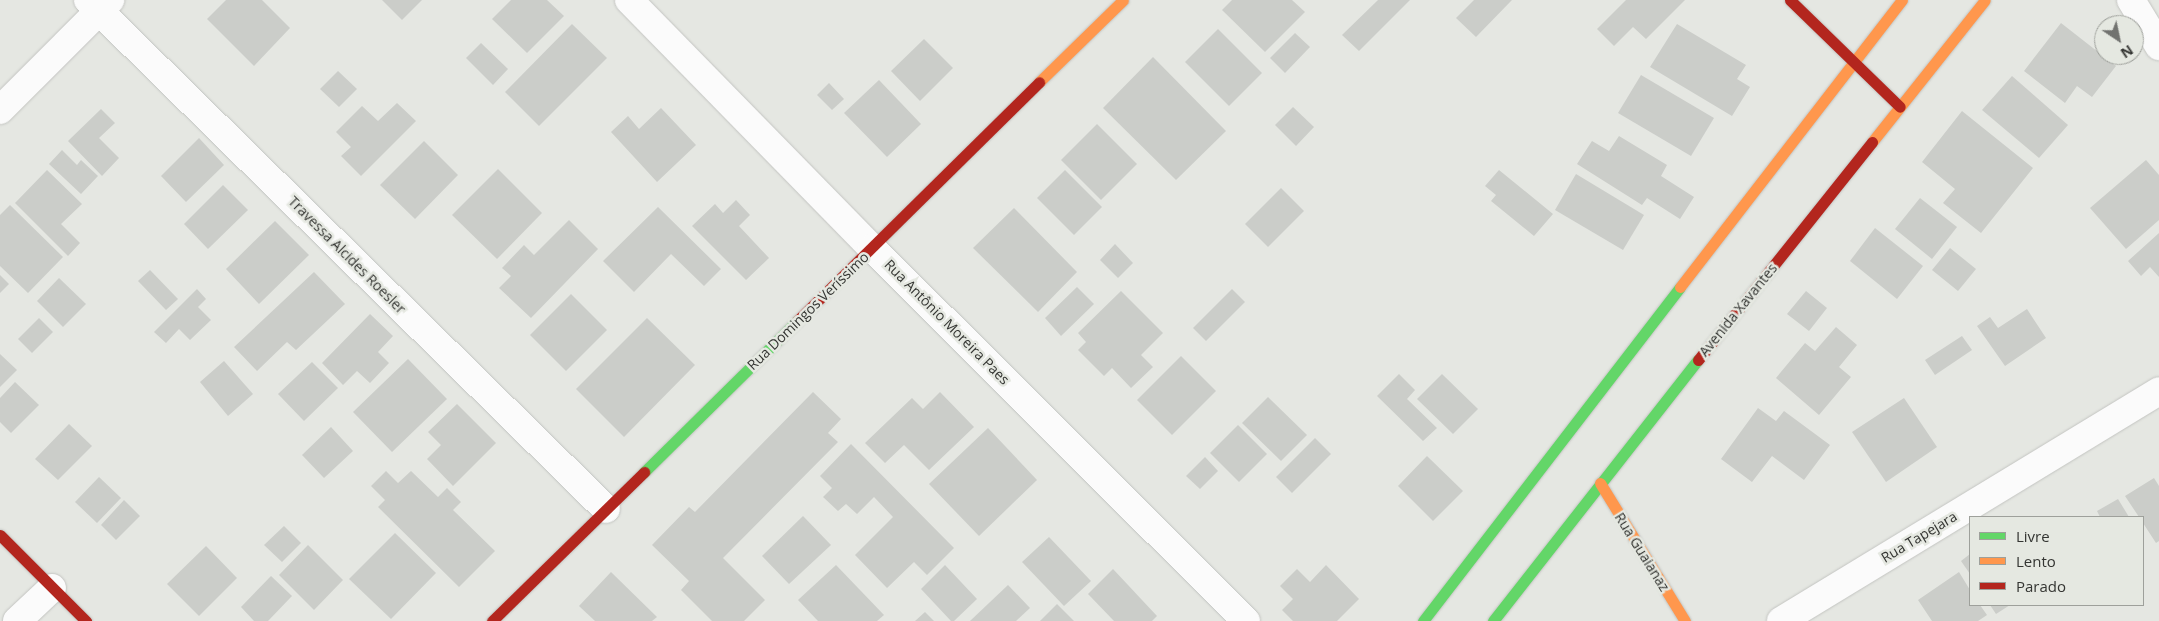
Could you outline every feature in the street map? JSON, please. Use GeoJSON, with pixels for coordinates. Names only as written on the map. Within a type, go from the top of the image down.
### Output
{"type":"FeatureCollection","features":[{"type":"Feature","properties":{"kind":"main road","name":"Rua Domingos Veríssimo"},"geometry":{"type":"LineString","coordinates":[[492,621],[1123,0]]}},
{"type":"Feature","properties":{"kind":"main road"},"geometry":{"type":"LineString","coordinates":[[1790,0],[1900,106]]}},
{"type":"Feature","properties":{"kind":"main road"},"geometry":{"type":"LineString","coordinates":[[1423,621],[1902,0]]}},
{"type":"Feature","properties":{"kind":"main road","name":"Avenida Xavantes"},"geometry":{"type":"LineString","coordinates":[[1493,621],[1600,483],[1985,0]]}},
{"type":"Feature","properties":{"kind":"main road","name":"Rua Guaianaz"},"geometry":{"type":"LineString","coordinates":[[1600,483],[1685,621]]}},
{"type":"Feature","properties":{"kind":"main road"},"geometry":{"type":"LineString","coordinates":[[0,535],[86,621]]}},
{"type":"Feature","properties":{"kind":"street","name":"Rua Antônio Moreira Paes"},"geometry":{"type":"LineString","coordinates":[[629,0],[872,248],[1246,621]]}},
{"type":"Feature","properties":{"kind":"street"},"geometry":{"type":"LineString","coordinates":[[2131,0],[2159,46]]}},
{"type":"Feature","properties":{"kind":"street"},"geometry":{"type":"LineString","coordinates":[[0,110],[99,4]]}},
{"type":"Feature","properties":{"kind":"street","name":"Travessa Alcides Roesler"},"geometry":{"type":"LineString","coordinates":[[99,4],[606,509]]}},
{"type":"Feature","properties":{"kind":"street","name":"Rua Tapejara"},"geometry":{"type":"LineString","coordinates":[[1781,621],[2159,391]]}},
{"type":"Feature","properties":{"kind":"street"},"geometry":{"type":"LineString","coordinates":[[17,621],[52,588]]}},
{"type":"Feature","properties":{"kind":"building"},"geometry":{"type":"Polygon","coordinates":[[[226,0],[262,0],[290,28],[254,66],[207,19],[226,0]]]}},
{"type":"Feature","properties":{"kind":"building"},"geometry":{"type":"Polygon","coordinates":[[[382,0],[422,0],[402,20],[382,0]]]}},
{"type":"Feature","properties":{"kind":"building"},"geometry":{"type":"Polygon","coordinates":[[[511,0],[547,0],[564,16],[527,53],[492,19],[511,0]]]}},
{"type":"Feature","properties":{"kind":"building"},"geometry":{"type":"Polygon","coordinates":[[[1232,0],[1292,0],[1305,12],[1265,52],[1222,10],[1232,0]]]}},
{"type":"Feature","properties":{"kind":"building"},"geometry":{"type":"Polygon","coordinates":[[[1378,0],[1410,0],[1359,51],[1342,35],[1378,0]]]}},
{"type":"Feature","properties":{"kind":"building"},"geometry":{"type":"Polygon","coordinates":[[[1474,0],[1512,0],[1476,37],[1456,18],[1474,0]]]}},
{"type":"Feature","properties":{"kind":"building"},"geometry":{"type":"Polygon","coordinates":[[[1626,0],[1685,0],[1646,39],[1633,27],[1614,46],[1597,29],[1626,0]]]}},
{"type":"Feature","properties":{"kind":"building"},"geometry":{"type":"Polygon","coordinates":[[[2061,23],[2094,49],[2094,65],[2116,66],[2092,97],[2077,86],[2065,103],[2024,71],[2061,23]]]}},
{"type":"Feature","properties":{"kind":"building"},"geometry":{"type":"Polygon","coordinates":[[[572,24],[607,58],[539,126],[505,92],[572,24]]]}},
{"type":"Feature","properties":{"kind":"building"},"geometry":{"type":"Polygon","coordinates":[[[1677,24],[1746,65],[1737,79],[1750,87],[1732,116],[1650,67],[1677,24]]]}},
{"type":"Feature","properties":{"kind":"building"},"geometry":{"type":"Polygon","coordinates":[[[1218,29],[1262,73],[1229,106],[1185,62],[1218,29]]]}},
{"type":"Feature","properties":{"kind":"building"},"geometry":{"type":"Polygon","coordinates":[[[1295,33],[1310,47],[1285,73],[1270,58],[1295,33]]]}},
{"type":"Feature","properties":{"kind":"building"},"geometry":{"type":"Polygon","coordinates":[[[924,39],[953,68],[920,101],[891,71],[924,39]]]}},
{"type":"Feature","properties":{"kind":"building"},"geometry":{"type":"Polygon","coordinates":[[[481,43],[508,69],[493,85],[466,58],[481,43]]]}},
{"type":"Feature","properties":{"kind":"building"},"geometry":{"type":"Polygon","coordinates":[[[1153,57],[1226,131],[1176,180],[1103,108],[1153,57]]]}},
{"type":"Feature","properties":{"kind":"building"},"geometry":{"type":"Polygon","coordinates":[[[338,71],[357,89],[339,107],[320,89],[338,71]]]}},
{"type":"Feature","properties":{"kind":"building"},"geometry":{"type":"Polygon","coordinates":[[[1641,75],[1714,118],[1691,156],[1618,113],[1641,75]]]}},
{"type":"Feature","properties":{"kind":"building"},"geometry":{"type":"Polygon","coordinates":[[[2012,76],[2068,125],[2039,158],[1982,110],[2012,76]]]}},
{"type":"Feature","properties":{"kind":"building"},"geometry":{"type":"Polygon","coordinates":[[[879,80],[921,124],[887,157],[844,113],[879,80]]]}},
{"type":"Feature","properties":{"kind":"building"},"geometry":{"type":"Polygon","coordinates":[[[829,83],[844,99],[832,110],[817,95],[829,83]]]}},
{"type":"Feature","properties":{"kind":"building"},"geometry":{"type":"Polygon","coordinates":[[[397,103],[416,121],[361,176],[341,156],[351,147],[336,132],[362,106],[378,121],[397,103]]]}},
{"type":"Feature","properties":{"kind":"building"},"geometry":{"type":"Polygon","coordinates":[[[1293,107],[1314,127],[1296,146],[1275,125],[1293,107]]]}},
{"type":"Feature","properties":{"kind":"building"},"geometry":{"type":"Polygon","coordinates":[[[661,108],[696,145],[657,182],[611,132],[628,116],[639,129],[661,108]]]}},
{"type":"Feature","properties":{"kind":"building"},"geometry":{"type":"Polygon","coordinates":[[[101,109],[115,123],[99,138],[119,158],[102,176],[68,141],[101,109]]]}},
{"type":"Feature","properties":{"kind":"building"},"geometry":{"type":"Polygon","coordinates":[[[1962,111],[2033,168],[1981,233],[1943,203],[1955,189],[1922,162],[1962,111]]]}},
{"type":"Feature","properties":{"kind":"building"},"geometry":{"type":"Polygon","coordinates":[[[1097,124],[1137,164],[1101,200],[1061,160],[1097,124]]]}},
{"type":"Feature","properties":{"kind":"building"},"geometry":{"type":"Polygon","coordinates":[[[1619,136],[1667,165],[1661,176],[1694,197],[1680,219],[1647,198],[1642,205],[1577,164],[1592,141],[1609,151],[1619,136]]]}},
{"type":"Feature","properties":{"kind":"building"},"geometry":{"type":"Polygon","coordinates":[[[199,138],[224,165],[186,202],[161,176],[199,138]]]}},
{"type":"Feature","properties":{"kind":"building"},"geometry":{"type":"Polygon","coordinates":[[[424,141],[458,175],[415,219],[380,185],[424,141]]]}},
{"type":"Feature","properties":{"kind":"building"},"geometry":{"type":"Polygon","coordinates":[[[62,150],[77,165],[81,160],[98,176],[81,194],[49,164],[62,150]]]}},
{"type":"Feature","properties":{"kind":"building"},"geometry":{"type":"Polygon","coordinates":[[[2146,160],[2159,175],[2159,220],[2126,249],[2090,208],[2146,160]]]}},
{"type":"Feature","properties":{"kind":"building"},"geometry":{"type":"Polygon","coordinates":[[[498,169],[542,213],[497,259],[452,215],[498,169]]]}},
{"type":"Feature","properties":{"kind":"building"},"geometry":{"type":"Polygon","coordinates":[[[47,170],[82,204],[61,224],[80,243],[68,256],[15,203],[47,170]]]}},
{"type":"Feature","properties":{"kind":"building"},"geometry":{"type":"Polygon","coordinates":[[[1065,170],[1102,207],[1074,235],[1037,198],[1065,170]]]}},
{"type":"Feature","properties":{"kind":"building"},"geometry":{"type":"Polygon","coordinates":[[[1499,170],[1553,214],[1534,236],[1491,201],[1496,195],[1485,186],[1499,170]]]}},
{"type":"Feature","properties":{"kind":"building"},"geometry":{"type":"Polygon","coordinates":[[[1576,174],[1644,215],[1623,250],[1555,210],[1576,174]]]}},
{"type":"Feature","properties":{"kind":"building"},"geometry":{"type":"Polygon","coordinates":[[[223,185],[248,210],[208,249],[184,224],[223,185]]]}},
{"type":"Feature","properties":{"kind":"building"},"geometry":{"type":"Polygon","coordinates":[[[1281,188],[1304,211],[1268,247],[1245,224],[1281,188]]]}},
{"type":"Feature","properties":{"kind":"building"},"geometry":{"type":"Polygon","coordinates":[[[1920,198],[1957,227],[1932,259],[1895,229],[1920,198]]]}},
{"type":"Feature","properties":{"kind":"building"},"geometry":{"type":"Polygon","coordinates":[[[736,200],[750,215],[739,226],[769,258],[746,280],[692,226],[715,204],[723,213],[736,200]]]}},
{"type":"Feature","properties":{"kind":"building"},"geometry":{"type":"Polygon","coordinates":[[[10,205],[63,257],[28,293],[0,266],[0,215],[10,205]]]}},
{"type":"Feature","properties":{"kind":"building"},"geometry":{"type":"Polygon","coordinates":[[[658,207],[721,269],[704,286],[671,254],[634,292],[603,261],[658,207]]]}},
{"type":"Feature","properties":{"kind":"building"},"geometry":{"type":"Polygon","coordinates":[[[1014,208],[1077,272],[1038,312],[973,248],[1014,208]]]}},
{"type":"Feature","properties":{"kind":"building"},"geometry":{"type":"Polygon","coordinates":[[[569,220],[598,249],[531,318],[499,288],[511,276],[502,268],[524,245],[534,255],[569,220]]]}},
{"type":"Feature","properties":{"kind":"building"},"geometry":{"type":"Polygon","coordinates":[[[275,221],[309,255],[259,304],[226,269],[275,221]]]}},
{"type":"Feature","properties":{"kind":"building"},"geometry":{"type":"Polygon","coordinates":[[[1875,228],[1923,266],[1897,299],[1850,261],[1875,228]]]}},
{"type":"Feature","properties":{"kind":"building"},"geometry":{"type":"Polygon","coordinates":[[[2159,233],[2159,277],[2150,267],[2141,276],[2128,261],[2159,233]]]}},
{"type":"Feature","properties":{"kind":"building"},"geometry":{"type":"Polygon","coordinates":[[[1115,244],[1133,263],[1118,278],[1100,260],[1115,244]]]}},
{"type":"Feature","properties":{"kind":"building"},"geometry":{"type":"Polygon","coordinates":[[[1950,248],[1976,269],[1958,291],[1932,270],[1950,248]]]}},
{"type":"Feature","properties":{"kind":"building"},"geometry":{"type":"Polygon","coordinates":[[[150,270],[178,299],[166,310],[138,281],[150,270]]]}},
{"type":"Feature","properties":{"kind":"building"},"geometry":{"type":"Polygon","coordinates":[[[314,272],[345,304],[296,350],[287,342],[257,371],[234,347],[314,272]]]}},
{"type":"Feature","properties":{"kind":"building"},"geometry":{"type":"Polygon","coordinates":[[[0,275],[9,284],[0,293],[0,275]]]}},
{"type":"Feature","properties":{"kind":"building"},"geometry":{"type":"Polygon","coordinates":[[[59,278],[86,304],[63,327],[37,301],[59,278]]]}},
{"type":"Feature","properties":{"kind":"building"},"geometry":{"type":"Polygon","coordinates":[[[1077,287],[1094,304],[1061,336],[1045,318],[1077,287]]]}},
{"type":"Feature","properties":{"kind":"building"},"geometry":{"type":"Polygon","coordinates":[[[197,289],[206,299],[198,307],[211,320],[190,340],[179,329],[166,343],[154,332],[197,289]]]}},
{"type":"Feature","properties":{"kind":"building"},"geometry":{"type":"Polygon","coordinates":[[[1232,289],[1245,302],[1206,341],[1193,328],[1232,289]]]}},
{"type":"Feature","properties":{"kind":"building"},"geometry":{"type":"Polygon","coordinates":[[[1121,291],[1163,333],[1141,355],[1153,367],[1131,388],[1112,368],[1104,376],[1078,350],[1086,342],[1078,333],[1121,291]]]}},
{"type":"Feature","properties":{"kind":"building"},"geometry":{"type":"Polygon","coordinates":[[[1806,291],[1827,308],[1809,331],[1787,314],[1806,291]]]}},
{"type":"Feature","properties":{"kind":"building"},"geometry":{"type":"Polygon","coordinates":[[[571,294],[607,330],[566,371],[530,335],[571,294]]]}},
{"type":"Feature","properties":{"kind":"building"},"geometry":{"type":"Polygon","coordinates":[[[2027,309],[2046,338],[2005,366],[1977,326],[1990,317],[1998,328],[2027,309]]]}},
{"type":"Feature","properties":{"kind":"building"},"geometry":{"type":"Polygon","coordinates":[[[370,314],[393,336],[378,352],[389,363],[370,383],[357,371],[343,385],[322,363],[370,314]]]}},
{"type":"Feature","properties":{"kind":"building"},"geometry":{"type":"Polygon","coordinates":[[[39,318],[53,332],[32,353],[18,339],[39,318]]]}},
{"type":"Feature","properties":{"kind":"building"},"geometry":{"type":"Polygon","coordinates":[[[647,318],[695,365],[624,437],[576,389],[647,318]]]}},
{"type":"Feature","properties":{"kind":"building"},"geometry":{"type":"Polygon","coordinates":[[[1836,327],[1857,345],[1839,367],[1851,377],[1819,415],[1776,378],[1805,343],[1815,351],[1836,327]]]}},
{"type":"Feature","properties":{"kind":"building"},"geometry":{"type":"Polygon","coordinates":[[[1962,336],[1972,350],[1935,375],[1925,360],[1962,336]]]}},
{"type":"Feature","properties":{"kind":"building"},"geometry":{"type":"Polygon","coordinates":[[[0,354],[17,370],[0,387],[0,354]]]}},
{"type":"Feature","properties":{"kind":"building"},"geometry":{"type":"Polygon","coordinates":[[[1181,356],[1216,391],[1172,435],[1137,400],[1181,356]]]}},
{"type":"Feature","properties":{"kind":"building"},"geometry":{"type":"Polygon","coordinates":[[[408,359],[447,399],[392,452],[353,412],[408,359]]]}},
{"type":"Feature","properties":{"kind":"building"},"geometry":{"type":"Polygon","coordinates":[[[224,361],[253,394],[228,416],[200,382],[224,361]]]}},
{"type":"Feature","properties":{"kind":"building"},"geometry":{"type":"Polygon","coordinates":[[[312,362],[338,388],[304,421],[278,394],[312,362]]]}},
{"type":"Feature","properties":{"kind":"building"},"geometry":{"type":"Polygon","coordinates":[[[1399,374],[1415,390],[1407,399],[1437,428],[1423,441],[1377,396],[1399,374]]]}},
{"type":"Feature","properties":{"kind":"building"},"geometry":{"type":"Polygon","coordinates":[[[1442,374],[1478,409],[1453,434],[1417,399],[1442,374]]]}},
{"type":"Feature","properties":{"kind":"building"},"geometry":{"type":"Polygon","coordinates":[[[15,382],[39,405],[11,433],[0,422],[0,398],[15,382]]]}},
{"type":"Feature","properties":{"kind":"building"},"geometry":{"type":"Polygon","coordinates":[[[813,392],[841,419],[828,433],[838,442],[723,558],[765,600],[744,621],[712,621],[681,590],[689,581],[652,545],[689,507],[695,512],[813,392]]]}},
{"type":"Feature","properties":{"kind":"building"},"geometry":{"type":"Polygon","coordinates":[[[940,392],[974,427],[929,470],[904,445],[885,463],[865,443],[912,398],[923,409],[940,392]]]}},
{"type":"Feature","properties":{"kind":"building"},"geometry":{"type":"Polygon","coordinates":[[[1268,397],[1307,435],[1281,461],[1242,423],[1268,397]]]}},
{"type":"Feature","properties":{"kind":"building"},"geometry":{"type":"Polygon","coordinates":[[[1904,398],[1937,447],[1886,482],[1852,432],[1904,398]]]}},
{"type":"Feature","properties":{"kind":"building"},"geometry":{"type":"Polygon","coordinates":[[[457,404],[496,443],[453,486],[427,459],[441,445],[428,432],[457,404]]]}},
{"type":"Feature","properties":{"kind":"building"},"geometry":{"type":"Polygon","coordinates":[[[1758,408],[1776,421],[1784,411],[1830,445],[1804,480],[1772,456],[1752,482],[1721,459],[1758,408]]]}},
{"type":"Feature","properties":{"kind":"building"},"geometry":{"type":"Polygon","coordinates":[[[69,424],[92,446],[58,480],[35,459],[69,424]]]}},
{"type":"Feature","properties":{"kind":"building"},"geometry":{"type":"Polygon","coordinates":[[[1238,425],[1267,454],[1239,482],[1210,453],[1238,425]]]}},
{"type":"Feature","properties":{"kind":"building"},"geometry":{"type":"Polygon","coordinates":[[[331,427],[353,451],[324,478],[302,455],[331,427]]]}},
{"type":"Feature","properties":{"kind":"building"},"geometry":{"type":"Polygon","coordinates":[[[988,428],[1037,480],[979,536],[929,484],[988,428]]]}},
{"type":"Feature","properties":{"kind":"building"},"geometry":{"type":"Polygon","coordinates":[[[1315,438],[1331,454],[1292,493],[1276,477],[1315,438]]]}},
{"type":"Feature","properties":{"kind":"building"},"geometry":{"type":"Polygon","coordinates":[[[851,444],[954,548],[927,575],[914,562],[887,588],[855,555],[893,517],[874,497],[857,514],[846,504],[838,511],[823,497],[832,488],[820,476],[851,444]]]}},
{"type":"Feature","properties":{"kind":"building"},"geometry":{"type":"Polygon","coordinates":[[[1427,456],[1463,491],[1433,521],[1398,486],[1427,456]]]}},
{"type":"Feature","properties":{"kind":"building"},"geometry":{"type":"Polygon","coordinates":[[[1205,457],[1218,471],[1200,489],[1186,476],[1205,457]]]}},
{"type":"Feature","properties":{"kind":"building"},"geometry":{"type":"Polygon","coordinates":[[[386,471],[398,483],[411,471],[438,497],[447,488],[461,502],[453,510],[495,551],[459,587],[378,507],[385,500],[371,486],[386,471]]]}},
{"type":"Feature","properties":{"kind":"building"},"geometry":{"type":"Polygon","coordinates":[[[99,477],[121,498],[97,523],[75,502],[99,477]]]}},
{"type":"Feature","properties":{"kind":"building"},"geometry":{"type":"Polygon","coordinates":[[[2154,478],[2159,486],[2159,541],[2156,543],[2144,525],[2144,516],[2138,516],[2125,496],[2154,478]]]}},
{"type":"Feature","properties":{"kind":"building"},"geometry":{"type":"Polygon","coordinates":[[[2118,499],[2128,516],[2100,516],[2097,511],[2118,499]]]}},
{"type":"Feature","properties":{"kind":"building"},"geometry":{"type":"Polygon","coordinates":[[[124,500],[140,516],[116,540],[101,525],[124,500]]]}},
{"type":"Feature","properties":{"kind":"building"},"geometry":{"type":"Polygon","coordinates":[[[803,516],[831,545],[789,584],[762,556],[803,516]]]}},
{"type":"Feature","properties":{"kind":"building"},"geometry":{"type":"Polygon","coordinates":[[[284,526],[301,543],[282,562],[264,545],[284,526]]]}},
{"type":"Feature","properties":{"kind":"building"},"geometry":{"type":"Polygon","coordinates":[[[395,533],[436,573],[391,619],[349,579],[395,533]]]}},
{"type":"Feature","properties":{"kind":"building"},"geometry":{"type":"Polygon","coordinates":[[[1049,537],[1091,581],[1064,606],[1022,562],[1049,537]]]}},
{"type":"Feature","properties":{"kind":"building"},"geometry":{"type":"Polygon","coordinates":[[[308,545],[343,580],[314,610],[279,575],[308,545]]]}},
{"type":"Feature","properties":{"kind":"building"},"geometry":{"type":"Polygon","coordinates":[[[206,546],[237,578],[199,616],[167,584],[206,546]]]}},
{"type":"Feature","properties":{"kind":"building"},"geometry":{"type":"Polygon","coordinates":[[[1969,555],[1969,573],[1961,561],[1969,555]]]}},
{"type":"Feature","properties":{"kind":"building"},"geometry":{"type":"Polygon","coordinates":[[[836,565],[884,615],[877,621],[818,621],[798,600],[836,565]]]}},
{"type":"Feature","properties":{"kind":"building"},"geometry":{"type":"Polygon","coordinates":[[[945,565],[977,599],[954,621],[951,621],[921,589],[945,565]]]}},
{"type":"Feature","properties":{"kind":"building"},"geometry":{"type":"Polygon","coordinates":[[[1326,565],[1359,599],[1337,621],[1293,621],[1282,610],[1293,599],[1280,586],[1297,569],[1310,582],[1326,565]]]}},
{"type":"Feature","properties":{"kind":"building"},"geometry":{"type":"Polygon","coordinates":[[[1113,569],[1157,616],[1152,621],[1114,621],[1088,594],[1113,569]]]}},
{"type":"Feature","properties":{"kind":"building"},"geometry":{"type":"Polygon","coordinates":[[[611,572],[657,617],[652,621],[595,621],[579,606],[611,572]]]}},
{"type":"Feature","properties":{"kind":"building"},"geometry":{"type":"Polygon","coordinates":[[[1959,572],[1969,588],[1969,606],[1981,606],[1987,615],[1978,621],[1932,621],[1918,600],[1959,572]]]}},
{"type":"Feature","properties":{"kind":"building"},"geometry":{"type":"Polygon","coordinates":[[[271,576],[292,596],[268,621],[254,621],[241,607],[271,576]]]}},
{"type":"Feature","properties":{"kind":"building"},"geometry":{"type":"Polygon","coordinates":[[[1008,585],[1030,608],[1016,621],[970,621],[1008,585]]]}},
{"type":"Feature","properties":{"kind":"building"},"geometry":{"type":"Polygon","coordinates":[[[1057,604],[1074,621],[1040,621],[1057,604]]]}},
{"type":"Feature","properties":{"kind":"building"},"geometry":{"type":"Polygon","coordinates":[[[1991,606],[2008,606],[1996,614],[1991,606]]]}},
{"type":"Feature","properties":{"kind":"building"},"geometry":{"type":"Polygon","coordinates":[[[925,612],[934,621],[915,621],[925,612]]]}},
{"type":"Feature","properties":{"kind":"traffic: fast"},"geometry":{"type":"LineString","coordinates":[[1423,621],[1680,287]]}},
{"type":"Feature","properties":{"kind":"traffic: fast"},"geometry":{"type":"LineString","coordinates":[[644,472],[797,321]]}},
{"type":"Feature","properties":{"kind":"traffic: fast"},"geometry":{"type":"LineString","coordinates":[[1493,621],[1698,360]]}},
{"type":"Feature","properties":{"kind":"traffic: slow"},"geometry":{"type":"LineString","coordinates":[[1039,82],[1123,0]]}},
{"type":"Feature","properties":{"kind":"traffic: slow"},"geometry":{"type":"LineString","coordinates":[[1680,287],[1902,0]]}},
{"type":"Feature","properties":{"kind":"traffic: slow"},"geometry":{"type":"LineString","coordinates":[[1872,142],[1985,0]]}},
{"type":"Feature","properties":{"kind":"traffic: slow"},"geometry":{"type":"LineString","coordinates":[[1600,483],[1685,621]]}},
{"type":"Feature","properties":{"kind":"traffic: jam"},"geometry":{"type":"LineString","coordinates":[[1790,0],[1900,107]]}},
{"type":"Feature","properties":{"kind":"traffic: jam"},"geometry":{"type":"LineString","coordinates":[[797,321],[1039,82]]}},
{"type":"Feature","properties":{"kind":"traffic: jam"},"geometry":{"type":"LineString","coordinates":[[1698,360],[1872,142]]}},
{"type":"Feature","properties":{"kind":"traffic: jam"},"geometry":{"type":"LineString","coordinates":[[492,621],[644,472]]}},
{"type":"Feature","properties":{"kind":"traffic: jam"},"geometry":{"type":"LineString","coordinates":[[0,535],[86,621]]}}]}
